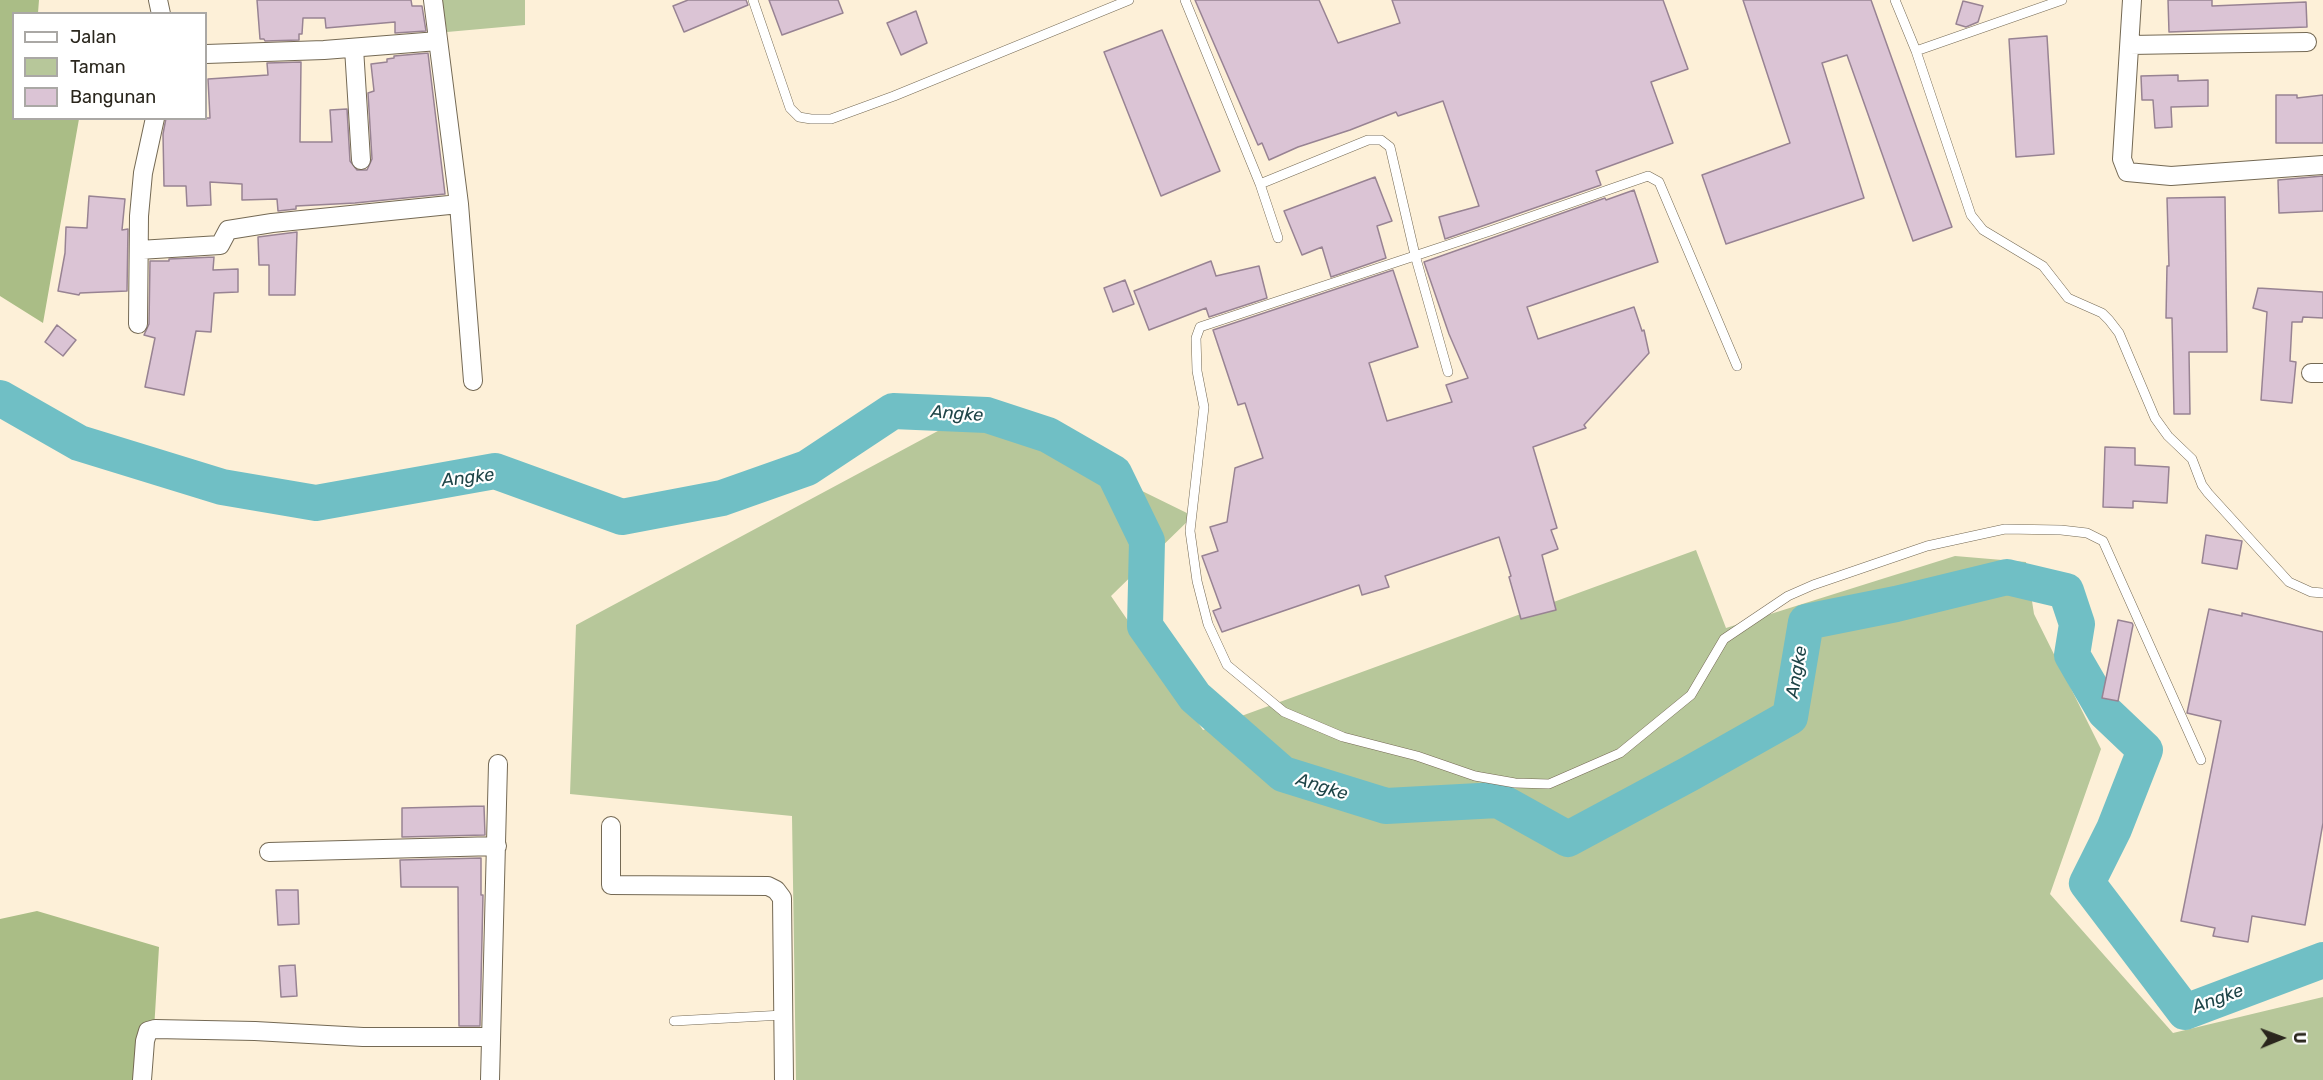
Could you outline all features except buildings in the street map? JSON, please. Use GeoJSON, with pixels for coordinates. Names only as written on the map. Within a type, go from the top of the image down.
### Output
{"type":"FeatureCollection","features":[{"type":"Feature","properties":{"kind":"street"},"geometry":{"type":"LineString","coordinates":[[433,0],[459,204],[473,381]]}},
{"type":"Feature","properties":{"kind":"street"},"geometry":{"type":"LineString","coordinates":[[2132,0],[2122,159],[2127,172],[2171,176],[2323,165]]}},
{"type":"Feature","properties":{"kind":"street"},"geometry":{"type":"LineString","coordinates":[[207,54],[354,48],[438,41]]}},
{"type":"Feature","properties":{"kind":"street"},"geometry":{"type":"LineString","coordinates":[[2130,45],[2307,42]]}},
{"type":"Feature","properties":{"kind":"street"},"geometry":{"type":"LineString","coordinates":[[354,48],[361,160]]}},
{"type":"Feature","properties":{"kind":"street"},"geometry":{"type":"LineString","coordinates":[[138,324],[139,216],[143,173],[155,120]]}},
{"type":"Feature","properties":{"kind":"street"},"geometry":{"type":"LineString","coordinates":[[139,250],[220,245],[228,230],[272,223],[459,204]]}},
{"type":"Feature","properties":{"kind":"street"},"geometry":{"type":"LineString","coordinates":[[490,1080],[498,764]]}},
{"type":"Feature","properties":{"kind":"street"},"geometry":{"type":"LineString","coordinates":[[611,826],[611,885],[768,886],[777,890],[782,898],[784,1080]]}},
{"type":"Feature","properties":{"kind":"street"},"geometry":{"type":"LineString","coordinates":[[269,852],[497,846]]}},
{"type":"Feature","properties":{"kind":"street"},"geometry":{"type":"LineString","coordinates":[[142,1080],[145,1041],[148,1031],[155,1029],[255,1031],[363,1038],[490,1037]]}},
{"type":"Feature","properties":{"kind":"lane"},"geometry":{"type":"LineString","coordinates":[[753,0],[790,108],[799,117],[811,119],[831,119],[894,96],[1021,42],[1129,0]]}},
{"type":"Feature","properties":{"kind":"lane"},"geometry":{"type":"LineString","coordinates":[[1185,0],[1260,184],[1278,238]]}},
{"type":"Feature","properties":{"kind":"lane"},"geometry":{"type":"LineString","coordinates":[[1895,0],[1916,51],[1971,215],[1983,230],[2043,266],[2068,298],[2102,313],[2109,320],[2119,333],[2155,418],[2192,459],[2208,493],[2289,582],[2311,592],[2323,593]]}},
{"type":"Feature","properties":{"kind":"lane"},"geometry":{"type":"LineString","coordinates":[[1916,51],[2062,0]]}},
{"type":"Feature","properties":{"kind":"lane"},"geometry":{"type":"LineString","coordinates":[[1260,184],[1368,140],[1381,140],[1390,147],[1415,255],[1448,372]]}},
{"type":"Feature","properties":{"kind":"lane"},"geometry":{"type":"LineString","coordinates":[[1737,366],[1659,182],[1648,176],[1200,327],[1196,338],[1197,371],[1204,407],[1190,531],[1197,581],[1208,624],[1227,665],[1284,712],[1343,737],[1417,756],[1475,776],[1515,783],[1549,784],[1620,753],[1691,695],[1724,639],[1788,596],[1813,585],[1927,546],[2005,529],[2061,530],[2087,533],[2103,541],[2201,760]]}},
{"type":"Feature","properties":{"kind":"lane"},"geometry":{"type":"LineString","coordinates":[[674,1021],[783,1016]]}},
{"type":"Feature","properties":{"kind":"green space"},"geometry":{"type":"Polygon","coordinates":[[[0,0],[39,0],[38,12],[12,12],[12,120],[79,120],[43,323],[0,296],[0,0]]]}},
{"type":"Feature","properties":{"kind":"green space"},"geometry":{"type":"Polygon","coordinates":[[[442,0],[525,0],[525,25],[447,32],[442,0]]]}},
{"type":"Feature","properties":{"kind":"green space"},"geometry":{"type":"Polygon","coordinates":[[[977,410],[1193,516],[1111,596],[1203,730],[1696,550],[1726,628],[1955,556],[2026,562],[2034,614],[2101,749],[2050,894],[2173,1033],[2323,997],[2323,1080],[796,1080],[792,816],[570,794],[576,625],[977,410]]]}},
{"type":"Feature","properties":{"kind":"green space"},"geometry":{"type":"Polygon","coordinates":[[[37,911],[159,947],[151,1080],[0,1080],[0,919],[37,911]]]}},
{"type":"Feature","properties":{"kind":"waterway","name":"Angke"},"geometry":{"type":"LineString","coordinates":[[0,398],[79,443],[222,487],[316,503],[495,471],[622,517],[722,498],[807,468],[893,411],[987,415],[1048,435],[1114,473],[1147,541],[1145,626],[1195,697],[1283,774],[1386,806],[1498,800],[1568,839],[1790,717],[1806,622],[1896,604],[2007,577],[2066,591],[2077,624],[2072,655],[2105,712],[2145,750],[2114,829],[2087,883],[2185,1012],[2323,960]]}}]}
